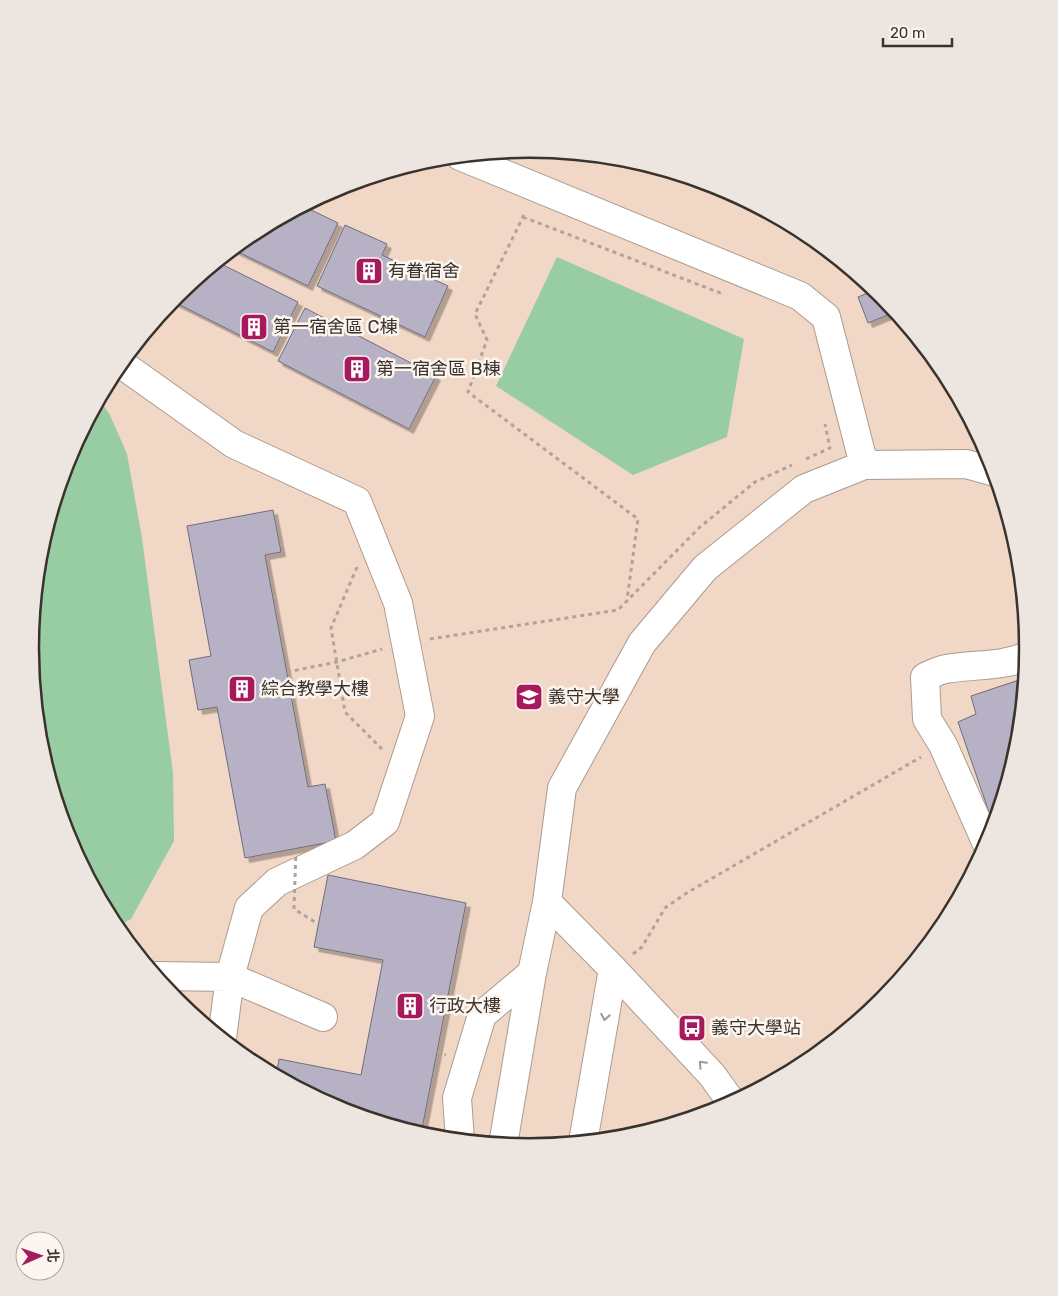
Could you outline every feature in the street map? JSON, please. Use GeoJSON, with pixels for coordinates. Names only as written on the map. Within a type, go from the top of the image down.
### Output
{"type":"FeatureCollection","features":[{"type":"Feature","properties":{"kind":"lane"},"geometry":{"type":"LineString","coordinates":[[473,161],[800,296],[826,316],[864,466]]}},
{"type":"Feature","properties":{"kind":"lane"},"geometry":{"type":"LineString","coordinates":[[127,368],[234,444],[357,501],[398,603],[420,716],[385,822],[355,845],[277,882],[249,908],[230,977],[223,1031]]}},
{"type":"Feature","properties":{"kind":"lane"},"geometry":{"type":"LineString","coordinates":[[504,1137],[532,973],[547,902],[562,788],[642,643],[705,568],[804,489],[864,466],[966,464],[985,469]]}},
{"type":"Feature","properties":{"kind":"lane"},"geometry":{"type":"LineString","coordinates":[[983,834],[942,744],[927,719],[925,677],[945,669],[1019,660]]}},
{"type":"Feature","properties":{"kind":"lane"},"geometry":{"type":"LineString","coordinates":[[547,902],[613,969],[712,1076],[727,1096]]}},
{"type":"Feature","properties":{"kind":"lane"},"geometry":{"type":"LineString","coordinates":[[584,1135],[613,969]]}},
{"type":"Feature","properties":{"kind":"lane"},"geometry":{"type":"LineString","coordinates":[[460,1133],[457,1098],[482,1015],[532,973]]}},
{"type":"Feature","properties":{"kind":"lane"},"geometry":{"type":"LineString","coordinates":[[165,976],[230,977],[323,1017]]}},
{"type":"Feature","properties":{"kind":"path"},"geometry":{"type":"LineString","coordinates":[[527,208],[475,314],[487,340],[468,392],[638,519],[627,600]]}},
{"type":"Feature","properties":{"kind":"path"},"geometry":{"type":"LineString","coordinates":[[523,217],[730,297]]}},
{"type":"Feature","properties":{"kind":"path"},"geometry":{"type":"LineString","coordinates":[[805,459],[830,448],[824,420]]}},
{"type":"Feature","properties":{"kind":"path"},"geometry":{"type":"LineString","coordinates":[[287,672],[337,662],[406,642],[618,610],[700,527],[755,482],[797,463]]}},
{"type":"Feature","properties":{"kind":"path"},"geometry":{"type":"LineString","coordinates":[[370,534],[331,628],[345,712],[403,768]]}},
{"type":"Feature","properties":{"kind":"path"},"geometry":{"type":"LineString","coordinates":[[613,969],[642,947],[665,908],[685,894],[942,744]]}},
{"type":"Feature","properties":{"kind":"path"},"geometry":{"type":"LineString","coordinates":[[296,849],[294,909],[318,924]]}},
{"type":"Feature","properties":{"kind":"shaded area","name":"義守大學"},"geometry":{"type":"Polygon","coordinates":[[[497,159],[561,159],[593,162],[656,174],[687,184],[746,208],[774,223],[801,240],[852,279],[876,301],[918,350],[954,403],[969,431],[982,460],[1003,521],[1010,552],[1018,616],[1018,680],[1015,712],[1003,775],[993,806],[969,865],[954,893],[937,920],[898,971],[876,995],[827,1037],[774,1073],[746,1088],[717,1101],[656,1122],[625,1129],[561,1137],[497,1137],[465,1134],[402,1122],[371,1112],[312,1088],[284,1073],[257,1056],[206,1017],[182,995],[140,946],[104,893],[89,865],[76,836],[55,775],[48,744],[40,680],[40,616],[43,584],[55,521],[65,490],[89,431],[104,403],[121,376],[160,325],[182,301],[231,259],[284,223],[312,208],[341,195],[402,174],[433,167],[497,159]]]}},
{"type":"Feature","properties":{"kind":"green space"},"geometry":{"type":"Polygon","coordinates":[[[557,257],[744,339],[727,437],[633,475],[496,386],[557,257]]]}},
{"type":"Feature","properties":{"kind":"green space"},"geometry":{"type":"Polygon","coordinates":[[[103,405],[110,415],[127,454],[142,538],[173,773],[174,841],[131,919],[123,923],[121,920],[89,865],[76,836],[55,775],[48,744],[40,680],[40,616],[43,584],[55,521],[76,460],[103,405]]]}},
{"type":"Feature","properties":{"kind":"building"},"geometry":{"type":"Polygon","coordinates":[[[310,209],[338,223],[308,286],[240,253],[284,223],[310,209]]]}},
{"type":"Feature","properties":{"kind":"building","name":"有眷宿舍"},"geometry":{"type":"Polygon","coordinates":[[[345,225],[387,244],[382,255],[448,286],[425,337],[317,286],[345,225]]]}},
{"type":"Feature","properties":{"kind":"building","name":"第一宿舍區 C棟"},"geometry":{"type":"Polygon","coordinates":[[[223,265],[298,302],[273,352],[179,304],[223,265]]]}},
{"type":"Feature","properties":{"kind":"building"},"geometry":{"type":"Polygon","coordinates":[[[867,293],[889,315],[868,323],[858,297],[867,293]]]}},
{"type":"Feature","properties":{"kind":"building","name":"第一宿舍區 B棟"},"geometry":{"type":"Polygon","coordinates":[[[305,308],[436,376],[409,429],[278,361],[305,308]]]}},
{"type":"Feature","properties":{"kind":"building","name":"綜合教學大樓"},"geometry":{"type":"Polygon","coordinates":[[[273,510],[281,552],[265,555],[308,787],[325,784],[336,841],[245,858],[217,707],[198,710],[189,660],[211,656],[187,526],[273,510]]]}},
{"type":"Feature","properties":{"kind":"building"},"geometry":{"type":"Polygon","coordinates":[[[1018,680],[1010,744],[1003,775],[990,815],[958,722],[976,714],[971,696],[1018,680]]]}},
{"type":"Feature","properties":{"kind":"building","name":"行政大樓"},"geometry":{"type":"Polygon","coordinates":[[[328,875],[466,903],[422,1127],[402,1122],[341,1101],[277,1069],[279,1059],[361,1075],[383,960],[314,947],[328,875]]]}},
{"type":"Feature","properties":{"kind":"place","name":"有眷宿舍"},"geometry":{"type":"Point","coordinates":[369,271]}},
{"type":"Feature","properties":{"kind":"place","name":"第一宿舍區 C棟"},"geometry":{"type":"Point","coordinates":[254,327]}},
{"type":"Feature","properties":{"kind":"place","name":"第一宿舍區 B棟"},"geometry":{"type":"Point","coordinates":[357,369]}},
{"type":"Feature","properties":{"kind":"place","name":"綜合教學大樓"},"geometry":{"type":"Point","coordinates":[242,689]}},
{"type":"Feature","properties":{"kind":"place","name":"義守大學"},"geometry":{"type":"Point","coordinates":[529,697]}},
{"type":"Feature","properties":{"kind":"place","name":"行政大樓"},"geometry":{"type":"Point","coordinates":[410,1006]}},
{"type":"Feature","properties":{"kind":"place","name":"義守大學站"},"geometry":{"type":"Point","coordinates":[692,1028]}}]}
